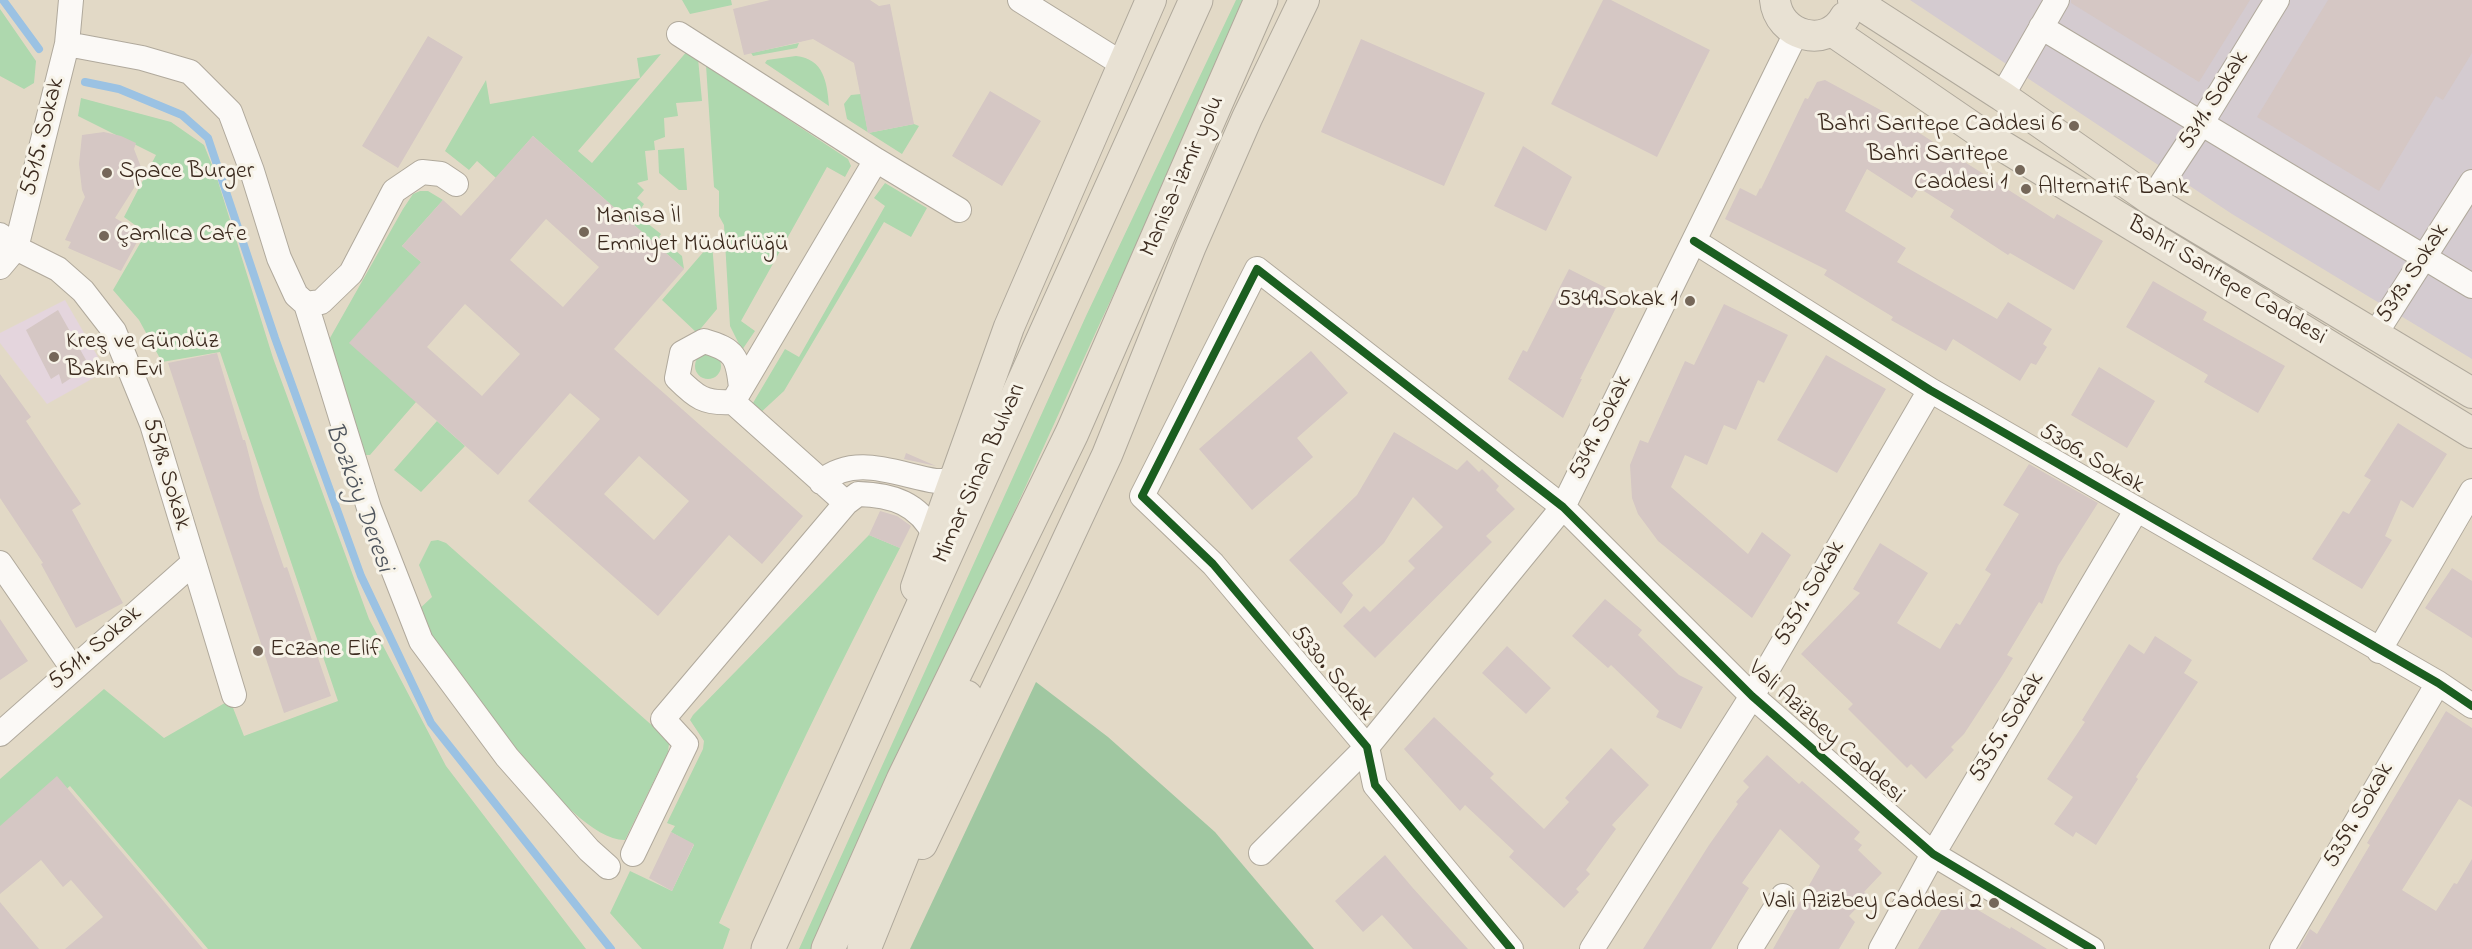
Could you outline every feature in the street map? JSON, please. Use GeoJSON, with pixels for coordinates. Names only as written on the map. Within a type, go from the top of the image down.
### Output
{"type":"FeatureCollection","features":[{"type":"Feature","properties":{"kind":"highway","name":"Mimar Sinan Bulvarı"},"geometry":{"type":"LineString","coordinates":[[768,949],[1196,0]]}},
{"type":"Feature","properties":{"kind":"highway","name":"Manisa-İzmir yolu"},"geometry":{"type":"LineString","coordinates":[[1072,433],[1261,0]]}},
{"type":"Feature","properties":{"kind":"highway"},"geometry":{"type":"LineString","coordinates":[[828,949],[903,780],[1072,433]]}},
{"type":"Feature","properties":{"kind":"highway"},"geometry":{"type":"LineString","coordinates":[[864,949],[1072,433]]}},
{"type":"Feature","properties":{"kind":"main road"},"geometry":{"type":"LineString","coordinates":[[850,765],[1009,327],[1151,0]]}},
{"type":"Feature","properties":{"kind":"main road"},"geometry":{"type":"LineString","coordinates":[[871,949],[1107,455],[1191,246],[1247,118],[1304,0]]}},
{"type":"Feature","properties":{"kind":"main road"},"geometry":{"type":"LineString","coordinates":[[1774,0],[1780,18],[1796,33],[1808,36],[1832,31]]}},
{"type":"Feature","properties":{"kind":"main road","name":"Bahri Sarıtepe Caddesi"},"geometry":{"type":"LineString","coordinates":[[2472,393],[2151,200],[2002,96],[1852,0],[1842,23],[1832,31],[1978,131],[2472,433]]}},
{"type":"Feature","properties":{"kind":"street","name":"5515. Sokak"},"geometry":{"type":"LineString","coordinates":[[0,267],[67,44],[71,0]]}},
{"type":"Feature","properties":{"kind":"street"},"geometry":{"type":"LineString","coordinates":[[1020,0],[1124,65]]}},
{"type":"Feature","properties":{"kind":"street"},"geometry":{"type":"LineString","coordinates":[[2002,96],[2057,0]]}},
{"type":"Feature","properties":{"kind":"street","name":"5311. Sokak"},"geometry":{"type":"LineString","coordinates":[[2151,200],[2277,0]]}},
{"type":"Feature","properties":{"kind":"street"},"geometry":{"type":"LineString","coordinates":[[2041,27],[2472,286]]}},
{"type":"Feature","properties":{"kind":"street","name":"5349. Sokak"},"geometry":{"type":"LineString","coordinates":[[1262,853],[1367,747],[1563,507],[1796,33]]}},
{"type":"Feature","properties":{"kind":"street"},"geometry":{"type":"LineString","coordinates":[[679,34],[876,160],[959,210]]}},
{"type":"Feature","properties":{"kind":"street"},"geometry":{"type":"LineString","coordinates":[[67,44],[142,58],[190,72],[230,112],[252,171],[279,258],[296,295],[306,304],[369,508],[422,641],[507,757],[589,850],[608,867]]}},
{"type":"Feature","properties":{"kind":"street"},"geometry":{"type":"LineString","coordinates":[[846,503],[821,482],[737,395],[876,160]]}},
{"type":"Feature","properties":{"kind":"street"},"geometry":{"type":"LineString","coordinates":[[306,304],[321,302],[351,273],[394,191],[422,172],[441,174],[456,184]]}},
{"type":"Feature","properties":{"kind":"street","name":"5313. Sokak"},"geometry":{"type":"LineString","coordinates":[[2374,336],[2426,258],[2472,182]]}},
{"type":"Feature","properties":{"kind":"street","name":"5518. Sokak"},"geometry":{"type":"LineString","coordinates":[[8,241],[58,269],[83,291],[114,331],[152,424],[234,695]]}},
{"type":"Feature","properties":{"kind":"street","name":"5306. Sokak"},"geometry":{"type":"LineString","coordinates":[[1694,241],[1930,390],[2438,683],[2472,706]]}},
{"type":"Feature","properties":{"kind":"street","name":"Vali Azizbey Caddesi"},"geometry":{"type":"LineString","coordinates":[[1142,496],[1257,269],[1563,507],[1752,696],[1934,854],[2092,949]]}},
{"type":"Feature","properties":{"kind":"street","name":"5351. Sokak"},"geometry":{"type":"LineString","coordinates":[[1592,949],[1752,696],[1930,390]]}},
{"type":"Feature","properties":{"kind":"street"},"geometry":{"type":"LineString","coordinates":[[821,482],[832,472],[863,465],[936,481],[945,480],[957,474]]}},
{"type":"Feature","properties":{"kind":"street"},"geometry":{"type":"LineString","coordinates":[[2379,651],[2472,491]]}},
{"type":"Feature","properties":{"kind":"street"},"geometry":{"type":"LineString","coordinates":[[633,854],[686,744],[663,719],[846,503],[858,494],[880,495],[907,504],[929,522],[935,536]]}},
{"type":"Feature","properties":{"kind":"street","name":"5330. Sokak"},"geometry":{"type":"LineString","coordinates":[[1142,496],[1213,564],[1367,747],[1375,785],[1511,949]]}},
{"type":"Feature","properties":{"kind":"street","name":"5355. Sokak"},"geometry":{"type":"LineString","coordinates":[[1881,949],[1934,854],[2137,509]]}},
{"type":"Feature","properties":{"kind":"street"},"geometry":{"type":"LineString","coordinates":[[0,563],[73,669]]}},
{"type":"Feature","properties":{"kind":"street","name":"5511. Sokak"},"geometry":{"type":"LineString","coordinates":[[0,734],[193,563]]}},
{"type":"Feature","properties":{"kind":"street","name":"5359. Sokak"},"geometry":{"type":"LineString","coordinates":[[2282,949],[2438,683]]}},
{"type":"Feature","properties":{"kind":"street"},"geometry":{"type":"LineString","coordinates":[[1750,949],[1783,896]]}},
{"type":"Feature","properties":{"kind":"shaded area"},"geometry":{"type":"Polygon","coordinates":[[[1910,0],[2472,0],[2472,359],[2232,214],[1910,0]]]}},
{"type":"Feature","properties":{"kind":"shaded area","name":"Kreş ve Gündüz Bakım Evi"},"geometry":{"type":"Polygon","coordinates":[[[65,300],[106,371],[47,404],[0,343],[0,333],[65,300]]]}},
{"type":"Feature","properties":{"kind":"green space"},"geometry":{"type":"Polygon","coordinates":[[[682,0],[731,0],[732,5],[690,14],[682,0]]]}},
{"type":"Feature","properties":{"kind":"green space"},"geometry":{"type":"Polygon","coordinates":[[[1236,0],[1251,0],[1100,323],[815,949],[799,949],[1086,316],[1236,0]]]}},
{"type":"Feature","properties":{"kind":"green space"},"geometry":{"type":"Polygon","coordinates":[[[0,9],[36,61],[34,83],[24,89],[0,76],[0,9]]]}},
{"type":"Feature","properties":{"kind":"green space"},"geometry":{"type":"Polygon","coordinates":[[[799,43],[797,48],[753,56],[751,53],[799,43]]]}},
{"type":"Feature","properties":{"kind":"green space"},"geometry":{"type":"Polygon","coordinates":[[[688,50],[698,58],[702,101],[676,103],[678,116],[664,118],[665,137],[654,141],[655,150],[645,151],[648,180],[637,183],[644,190],[637,198],[644,204],[640,210],[651,219],[647,223],[661,234],[659,237],[682,256],[684,269],[533,136],[496,178],[477,161],[469,170],[445,151],[486,80],[490,104],[640,78],[637,58],[661,54],[578,151],[592,163],[688,50]]]}},
{"type":"Feature","properties":{"kind":"green space"},"geometry":{"type":"Polygon","coordinates":[[[796,56],[813,62],[822,73],[829,106],[765,63],[767,60],[796,56]]]}},
{"type":"Feature","properties":{"kind":"green space"},"geometry":{"type":"Polygon","coordinates":[[[706,65],[848,159],[851,166],[845,177],[827,167],[741,321],[755,331],[742,350],[730,326],[724,225],[719,216],[719,191],[714,187],[706,65]]]}},
{"type":"Feature","properties":{"kind":"green space"},"geometry":{"type":"Polygon","coordinates":[[[861,94],[868,132],[847,119],[844,104],[851,95],[861,94]]]}},
{"type":"Feature","properties":{"kind":"green space"},"geometry":{"type":"Polygon","coordinates":[[[81,98],[171,122],[204,145],[216,175],[273,358],[369,619],[446,766],[586,949],[208,949],[70,786],[0,846],[0,779],[104,689],[164,738],[230,700],[244,736],[338,701],[220,352],[162,362],[139,320],[113,290],[146,233],[124,217],[156,155],[78,116],[81,98]]]}},
{"type":"Feature","properties":{"kind":"green space"},"geometry":{"type":"Polygon","coordinates":[[[914,124],[919,126],[902,154],[869,133],[914,124]]]}},
{"type":"Feature","properties":{"kind":"green space"},"geometry":{"type":"Polygon","coordinates":[[[684,148],[687,190],[679,190],[659,173],[658,150],[684,148]]]}},
{"type":"Feature","properties":{"kind":"green space"},"geometry":{"type":"Polygon","coordinates":[[[885,183],[927,208],[911,237],[884,222],[784,391],[758,415],[750,408],[785,349],[799,357],[885,206],[874,198],[885,183]]]}},
{"type":"Feature","properties":{"kind":"green space"},"geometry":{"type":"Polygon","coordinates":[[[428,191],[443,200],[402,246],[421,262],[416,402],[370,455],[364,455],[326,345],[403,209],[413,194],[428,191]]]}},
{"type":"Feature","properties":{"kind":"green space"},"geometry":{"type":"Polygon","coordinates":[[[712,242],[717,309],[697,333],[662,300],[712,242]]]}},
{"type":"Feature","properties":{"kind":"green space"},"geometry":{"type":"Polygon","coordinates":[[[708,353],[717,357],[721,366],[717,375],[708,379],[699,375],[695,366],[699,357],[708,353]]]}},
{"type":"Feature","properties":{"kind":"green space"},"geometry":{"type":"Polygon","coordinates":[[[437,421],[465,446],[421,492],[394,470],[437,421]]]}},
{"type":"Feature","properties":{"kind":"green space"},"geometry":{"type":"Polygon","coordinates":[[[869,535],[900,548],[806,734],[719,923],[730,929],[723,949],[642,949],[610,913],[630,871],[672,891],[694,845],[671,832],[675,826],[667,823],[703,749],[704,741],[690,720],[869,535]]]}},
{"type":"Feature","properties":{"kind":"green space"},"geometry":{"type":"Polygon","coordinates":[[[438,540],[446,543],[664,736],[669,744],[668,752],[625,840],[601,832],[573,812],[542,781],[482,705],[416,612],[432,597],[419,565],[431,541],[438,540]]]}},
{"type":"Feature","properties":{"kind":"green space"},"geometry":{"type":"Polygon","coordinates":[[[1036,682],[1108,737],[1215,832],[1314,949],[910,949],[1036,682]]]}},
{"type":"Feature","properties":{"kind":"building"},"geometry":{"type":"Polygon","coordinates":[[[770,0],[870,0],[879,6],[890,4],[914,124],[868,133],[854,63],[813,39],[744,55],[733,9],[770,0]]]}},
{"type":"Feature","properties":{"kind":"building"},"geometry":{"type":"Polygon","coordinates":[[[1603,0],[1611,0],[1710,50],[1657,157],[1551,104],[1603,0]]]}},
{"type":"Feature","properties":{"kind":"building"},"geometry":{"type":"Polygon","coordinates":[[[2071,0],[2250,0],[2199,82],[2071,3],[2071,0]]]}},
{"type":"Feature","properties":{"kind":"building"},"geometry":{"type":"Polygon","coordinates":[[[2328,0],[2472,0],[2472,53],[2443,100],[2436,96],[2379,191],[2257,117],[2328,0]]]}},
{"type":"Feature","properties":{"kind":"building"},"geometry":{"type":"Polygon","coordinates":[[[428,36],[463,57],[398,168],[362,146],[428,36]]]}},
{"type":"Feature","properties":{"kind":"building"},"geometry":{"type":"Polygon","coordinates":[[[1361,39],[1485,93],[1444,186],[1321,132],[1361,39]]]}},
{"type":"Feature","properties":{"kind":"building"},"geometry":{"type":"Polygon","coordinates":[[[1825,80],[1899,120],[2054,219],[2057,214],[2103,241],[2074,290],[2010,253],[2008,255],[1950,217],[1954,210],[1919,188],[1912,198],[1867,169],[1845,211],[1906,248],[1897,262],[1997,319],[2008,302],[2052,329],[2043,344],[2047,347],[2036,365],[2031,363],[2020,381],[1953,339],[1946,351],[1891,320],[1893,317],[1824,275],[1827,270],[1725,219],[1740,188],[1756,196],[1805,98],[1808,99],[1817,82],[1825,80]]]}},
{"type":"Feature","properties":{"kind":"building"},"geometry":{"type":"Polygon","coordinates":[[[990,91],[1041,121],[1002,186],[952,156],[990,91]]]}},
{"type":"Feature","properties":{"kind":"building"},"geometry":{"type":"Polygon","coordinates":[[[104,132],[136,143],[134,149],[141,167],[134,170],[134,188],[115,218],[142,233],[121,271],[68,248],[71,242],[65,240],[85,197],[79,164],[82,135],[104,132]]]}},
{"type":"Feature","properties":{"kind":"building"},"geometry":{"type":"Polygon","coordinates":[[[533,136],[684,269],[614,349],[803,516],[762,564],[729,535],[658,616],[528,501],[600,419],[570,393],[498,475],[349,343],[421,262],[402,246],[443,200],[461,216],[533,136]],[[546,219],[510,260],[563,307],[599,267],[546,219]],[[465,304],[427,347],[482,396],[520,354],[465,304]],[[639,456],[604,494],[654,540],[689,501],[639,456]]]}},
{"type":"Feature","properties":{"kind":"building"},"geometry":{"type":"Polygon","coordinates":[[[1523,146],[1572,177],[1546,231],[1494,206],[1523,146]]]}},
{"type":"Feature","properties":{"kind":"building"},"geometry":{"type":"Polygon","coordinates":[[[1569,269],[1622,296],[1563,418],[1508,379],[1523,350],[1527,352],[1569,269]]]}},
{"type":"Feature","properties":{"kind":"building"},"geometry":{"type":"Polygon","coordinates":[[[2153,281],[2207,312],[2203,320],[2285,366],[2258,413],[2204,382],[2208,375],[2126,327],[2153,281]]]}},
{"type":"Feature","properties":{"kind":"building"},"geometry":{"type":"Polygon","coordinates":[[[1724,304],[1788,335],[1764,383],[1758,380],[1736,430],[1724,425],[1707,465],[1685,455],[1671,487],[1748,554],[1762,532],[1791,555],[1752,618],[1658,541],[1638,514],[1632,498],[1630,465],[1640,440],[1648,443],[1685,361],[1694,365],[1724,304]]]}},
{"type":"Feature","properties":{"kind":"building"},"geometry":{"type":"Polygon","coordinates":[[[58,310],[86,360],[82,362],[85,369],[62,384],[59,374],[51,379],[26,330],[58,310]]]}},
{"type":"Feature","properties":{"kind":"building"},"geometry":{"type":"Polygon","coordinates":[[[1311,351],[1348,393],[1297,438],[1313,457],[1252,510],[1199,449],[1311,351]]]}},
{"type":"Feature","properties":{"kind":"building"},"geometry":{"type":"Polygon","coordinates":[[[217,353],[243,440],[245,440],[260,497],[284,568],[287,567],[331,696],[284,713],[168,363],[217,353]]]}},
{"type":"Feature","properties":{"kind":"building"},"geometry":{"type":"Polygon","coordinates":[[[1826,355],[1886,389],[1837,473],[1777,440],[1826,355]]]}},
{"type":"Feature","properties":{"kind":"building"},"geometry":{"type":"Polygon","coordinates":[[[2099,367],[2155,401],[2127,448],[2071,415],[2099,367]]]}},
{"type":"Feature","properties":{"kind":"building"},"geometry":{"type":"Polygon","coordinates":[[[0,374],[31,417],[26,421],[81,504],[72,510],[123,603],[76,628],[41,564],[43,563],[0,498],[0,374]]]}},
{"type":"Feature","properties":{"kind":"building"},"geometry":{"type":"Polygon","coordinates":[[[2398,423],[2447,454],[2413,508],[2401,500],[2385,536],[2392,540],[2362,589],[2312,559],[2343,511],[2349,514],[2371,480],[2364,476],[2398,423]]]}},
{"type":"Feature","properties":{"kind":"building"},"geometry":{"type":"Polygon","coordinates":[[[1394,432],[1457,470],[1467,460],[1479,472],[1482,469],[1499,486],[1496,490],[1515,509],[1486,536],[1492,542],[1375,658],[1343,626],[1364,606],[1370,612],[1415,568],[1408,561],[1443,527],[1413,497],[1384,543],[1342,583],[1353,595],[1341,614],[1289,560],[1357,495],[1394,432]]]}},
{"type":"Feature","properties":{"kind":"building"},"geometry":{"type":"Polygon","coordinates":[[[906,453],[936,466],[904,459],[906,453]]]}},
{"type":"Feature","properties":{"kind":"building"},"geometry":{"type":"Polygon","coordinates":[[[2029,464],[2098,503],[2058,566],[2042,604],[2039,602],[2007,655],[2013,658],[2002,676],[1964,734],[1951,747],[1954,750],[1926,779],[1911,764],[1907,768],[1848,709],[1853,704],[1801,654],[1860,593],[1853,589],[1880,543],[1928,573],[1897,623],[1940,649],[1956,623],[1960,625],[1991,574],[1985,570],[2019,514],[2003,505],[2029,464]]]}},
{"type":"Feature","properties":{"kind":"building"},"geometry":{"type":"Polygon","coordinates":[[[880,511],[897,516],[911,526],[900,548],[869,535],[880,511]]]}},
{"type":"Feature","properties":{"kind":"building"},"geometry":{"type":"Polygon","coordinates":[[[2452,568],[2472,581],[2472,638],[2425,608],[2452,568]]]}},
{"type":"Feature","properties":{"kind":"building"},"geometry":{"type":"Polygon","coordinates":[[[1605,599],[1642,630],[1638,635],[1679,675],[1703,687],[1681,729],[1656,717],[1659,711],[1611,665],[1608,668],[1572,636],[1605,599]]]}},
{"type":"Feature","properties":{"kind":"building"},"geometry":{"type":"Polygon","coordinates":[[[0,619],[28,661],[0,680],[0,619]]]}},
{"type":"Feature","properties":{"kind":"building"},"geometry":{"type":"Polygon","coordinates":[[[2155,636],[2192,660],[2184,673],[2198,682],[2136,777],[2138,779],[2096,845],[2076,832],[2073,837],[2054,824],[2073,797],[2047,779],[2085,722],[2082,720],[2129,644],[2144,654],[2155,636]]]}},
{"type":"Feature","properties":{"kind":"building"},"geometry":{"type":"Polygon","coordinates":[[[1507,646],[1551,688],[1526,714],[1482,673],[1507,646]]]}},
{"type":"Feature","properties":{"kind":"building"},"geometry":{"type":"Polygon","coordinates":[[[2446,711],[2472,728],[2472,807],[2459,799],[2402,890],[2436,911],[2454,883],[2457,884],[2472,859],[2472,949],[2299,949],[2310,929],[2317,934],[2370,845],[2367,843],[2446,711]]]}},
{"type":"Feature","properties":{"kind":"building"},"geometry":{"type":"Polygon","coordinates":[[[1434,717],[1494,774],[1490,778],[1544,829],[1569,802],[1565,798],[1611,748],[1649,785],[1612,825],[1616,829],[1586,870],[1590,874],[1576,889],[1579,892],[1564,908],[1509,857],[1514,851],[1465,805],[1460,811],[1404,749],[1434,717]]]}},
{"type":"Feature","properties":{"kind":"building"},"geometry":{"type":"Polygon","coordinates":[[[1767,755],[1799,784],[1802,781],[1860,832],[1854,839],[1862,845],[1858,850],[1882,873],[1864,892],[1869,895],[1849,916],[1855,922],[1839,949],[1773,949],[1820,866],[1780,829],[1742,883],[1749,888],[1711,949],[1643,949],[1738,804],[1736,802],[1749,787],[1743,781],[1767,755]]]}},
{"type":"Feature","properties":{"kind":"building"},"geometry":{"type":"Polygon","coordinates":[[[57,776],[203,949],[65,949],[103,917],[71,880],[63,887],[41,860],[0,894],[0,826],[57,776]]]}},
{"type":"Feature","properties":{"kind":"building"},"geometry":{"type":"Polygon","coordinates":[[[671,832],[694,844],[672,891],[649,878],[671,832]]]}},
{"type":"Feature","properties":{"kind":"building"},"geometry":{"type":"Polygon","coordinates":[[[1385,855],[1468,949],[1413,949],[1382,915],[1363,932],[1335,901],[1385,855]]]}},
{"type":"Feature","properties":{"kind":"building"},"geometry":{"type":"Polygon","coordinates":[[[1951,894],[2010,929],[2011,927],[2047,949],[1918,949],[1951,894]]]}},
{"type":"Feature","properties":{"kind":"building"},"geometry":{"type":"Polygon","coordinates":[[[0,902],[39,949],[0,949],[0,902]]]}},
{"type":"Feature","properties":{"kind":"waterway","name":"Bozköy Deresi"},"geometry":{"type":"LineString","coordinates":[[3,0],[39,49]]}},
{"type":"Feature","properties":{"kind":"waterway","name":"Bozköy Deresi"},"geometry":{"type":"LineString","coordinates":[[85,82],[119,89],[182,115],[208,138],[275,338],[361,576],[431,723],[611,949]]}},
{"type":"Feature","properties":{"kind":"cycle path"},"geometry":{"type":"LineString","coordinates":[[1694,241],[1930,390],[2438,683],[2472,706]]}},
{"type":"Feature","properties":{"kind":"cycle path"},"geometry":{"type":"LineString","coordinates":[[1511,949],[1375,785],[1367,747],[1213,564],[1142,496],[1257,269],[1563,507],[1752,696],[1933,854],[2092,949]]}},
{"type":"Feature","properties":{"kind":"place","name":"Bahri Sarıtepe Caddesi 6"},"geometry":{"type":"Point","coordinates":[2074,126]}},
{"type":"Feature","properties":{"kind":"place","name":"Bahri Sarıtepe Caddesi 1"},"geometry":{"type":"Point","coordinates":[2020,170]}},
{"type":"Feature","properties":{"kind":"place","name":"Space Burger"},"geometry":{"type":"Point","coordinates":[107,173]}},
{"type":"Feature","properties":{"kind":"place","name":"Alternatif Bank"},"geometry":{"type":"Point","coordinates":[2026,189]}},
{"type":"Feature","properties":{"kind":"place","name":"Manisa İl Emniyet Müdürlüğü"},"geometry":{"type":"Point","coordinates":[584,232]}},
{"type":"Feature","properties":{"kind":"place","name":"Çamlıca Cafe"},"geometry":{"type":"Point","coordinates":[104,236]}},
{"type":"Feature","properties":{"kind":"place","name":"5349.Sokak 1"},"geometry":{"type":"Point","coordinates":[1690,301]}},
{"type":"Feature","properties":{"kind":"place","name":"Kreş ve Gündüz Bakım Evi"},"geometry":{"type":"Point","coordinates":[54,357]}},
{"type":"Feature","properties":{"kind":"place","name":"Eczane Elif"},"geometry":{"type":"Point","coordinates":[258,651]}},
{"type":"Feature","properties":{"kind":"place","name":"Vali Azizbey Caddesi 2"},"geometry":{"type":"Point","coordinates":[1994,903]}}]}
